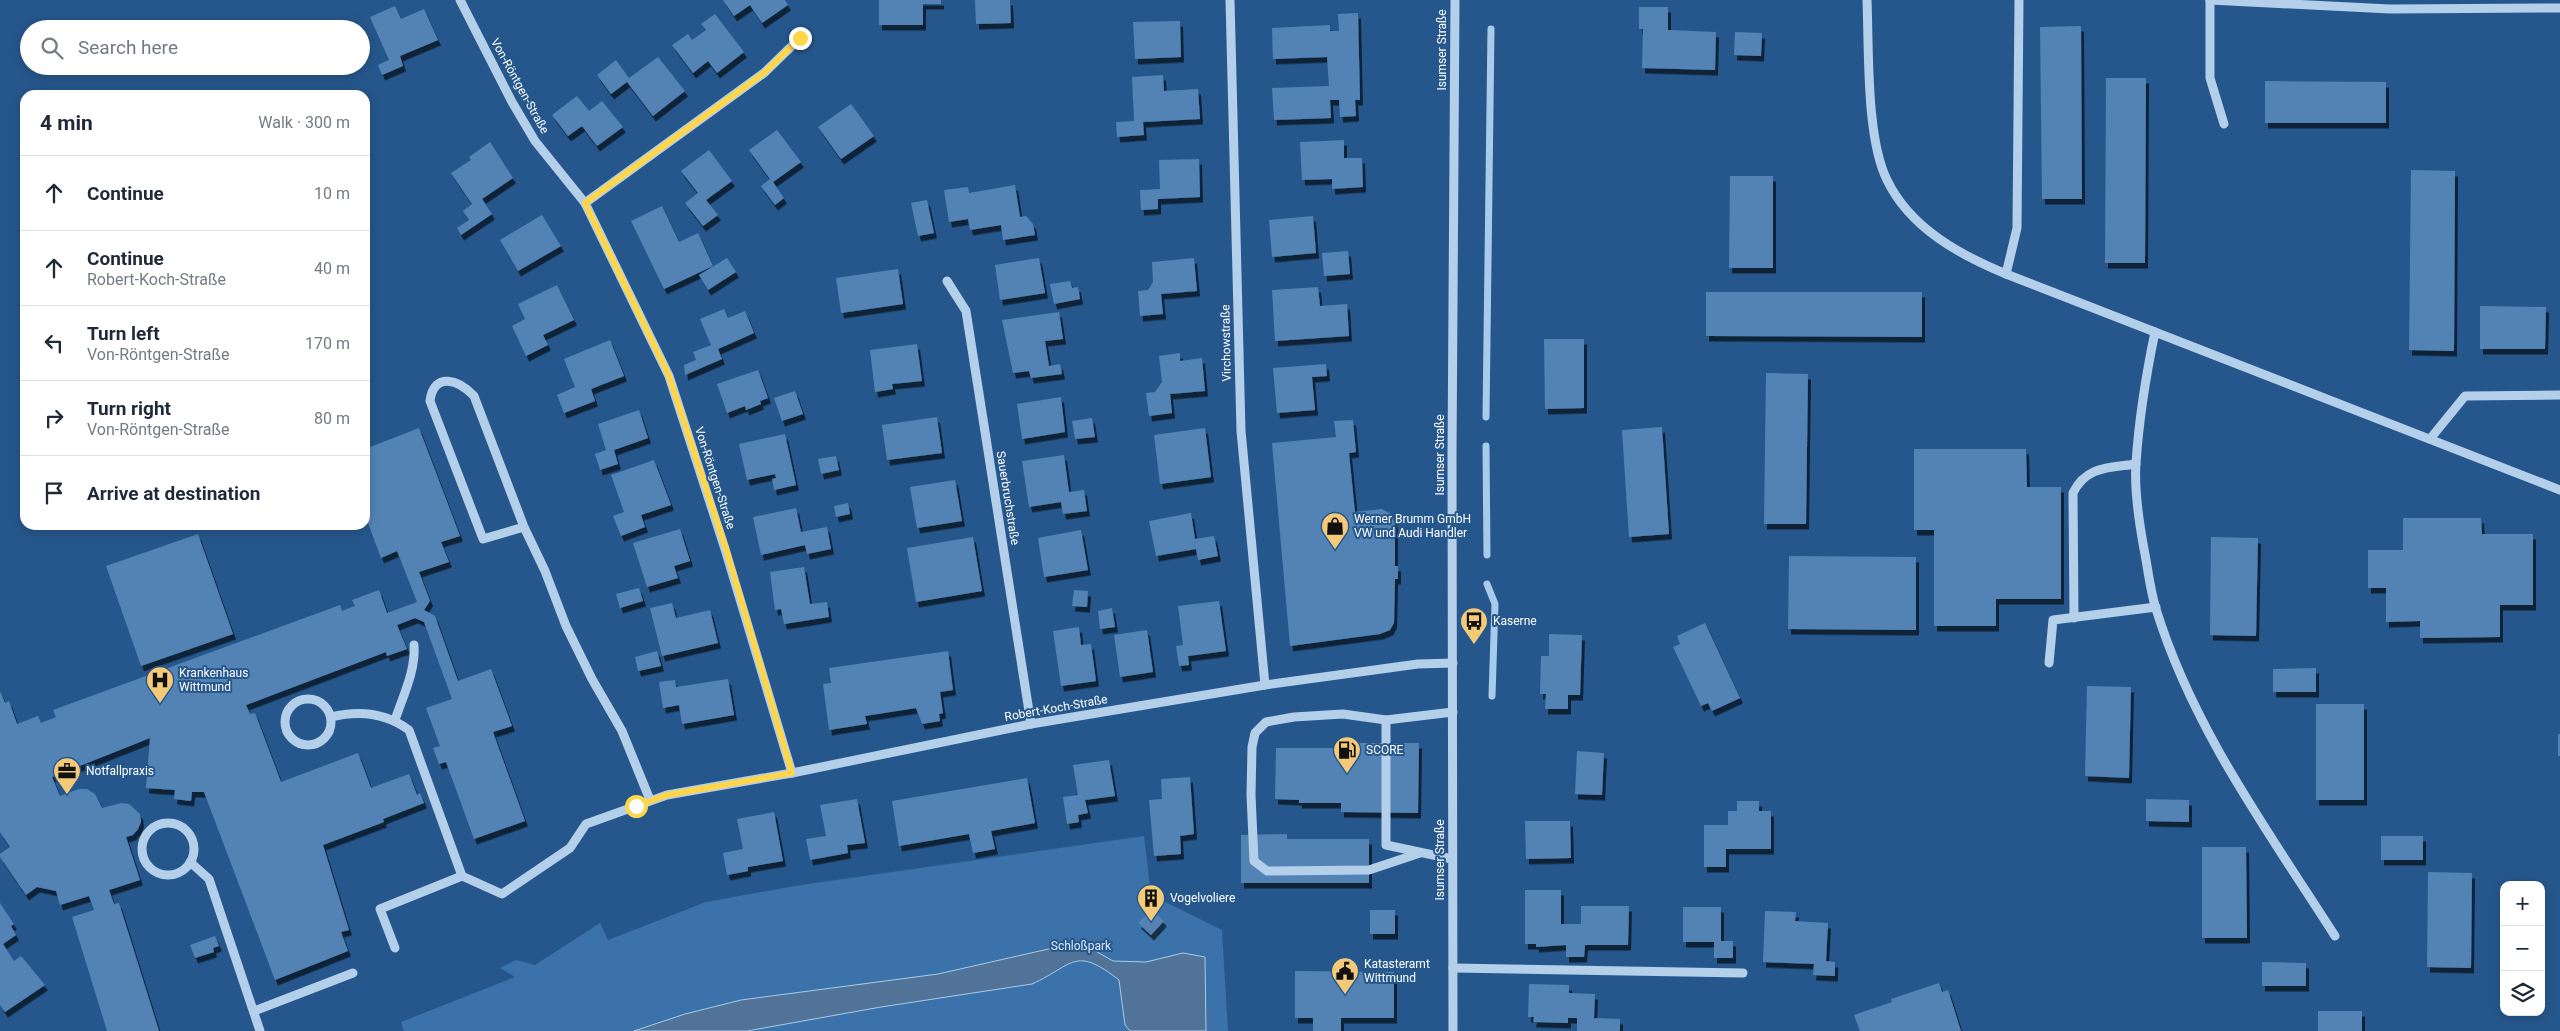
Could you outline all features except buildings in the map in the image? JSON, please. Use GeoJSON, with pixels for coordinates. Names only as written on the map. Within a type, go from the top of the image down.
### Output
{"type":"FeatureCollection","features":[{"type":"Feature","properties":{"kind":"street","name":"Von-Röntgen-Straße"},"geometry":{"type":"LineString","coordinates":[[460,0],[512,102],[535,141],[585,203],[669,376],[726,549],[792,773]]}},
{"type":"Feature","properties":{"kind":"street","name":"Virchowstraße"},"geometry":{"type":"LineString","coordinates":[[1230,0],[1241,431],[1265,685]]}},
{"type":"Feature","properties":{"kind":"street","name":"Isumser Straße"},"geometry":{"type":"LineString","coordinates":[[1453,1031],[1455,0]]}},
{"type":"Feature","properties":{"kind":"street"},"geometry":{"type":"LineString","coordinates":[[1866,0],[1873,120],[1877,150],[1887,180],[1902,203],[1946,244],[1971,260],[2560,490]]}},
{"type":"Feature","properties":{"kind":"street"},"geometry":{"type":"LineString","coordinates":[[2006,274],[2017,228],[2019,0]]}},
{"type":"Feature","properties":{"kind":"street"},"geometry":{"type":"LineString","coordinates":[[2224,124],[2210,78],[2210,0],[2560,8]]}},
{"type":"Feature","properties":{"kind":"street"},"geometry":{"type":"LineString","coordinates":[[585,203],[764,73],[800,38]]}},
{"type":"Feature","properties":{"kind":"street","name":"Sauerbruchstraße"},"geometry":{"type":"LineString","coordinates":[[947,282],[966,311],[1031,724]]}},
{"type":"Feature","properties":{"kind":"street"},"geometry":{"type":"LineString","coordinates":[[2155,332],[2145,384],[2136,464],[2140,522],[2156,607],[2174,658],[2208,733],[2227,768],[2335,936]]}},
{"type":"Feature","properties":{"kind":"street"},"geometry":{"type":"LineString","coordinates":[[524,527],[483,539],[430,401],[431,391],[436,385],[450,380],[464,386],[474,396],[524,527],[545,571],[579,653],[622,731],[650,800]]}},
{"type":"Feature","properties":{"kind":"street"},"geometry":{"type":"LineString","coordinates":[[2430,439],[2465,396],[2560,395]]}},
{"type":"Feature","properties":{"kind":"street"},"geometry":{"type":"LineString","coordinates":[[2074,618],[2073,493],[2079,481],[2093,471],[2136,464]]}},
{"type":"Feature","properties":{"kind":"street"},"geometry":{"type":"LineString","coordinates":[[2049,663],[2053,620],[2156,607]]}},
{"type":"Feature","properties":{"kind":"street"},"geometry":{"type":"LineString","coordinates":[[395,720],[411,673],[414,645]]}},
{"type":"Feature","properties":{"kind":"street","name":"Robert-Koch-Straße"},"geometry":{"type":"LineString","coordinates":[[462,876],[502,894],[570,848],[586,824],[667,795],[792,773],[1031,724],[1265,685],[1418,664],[1453,663]]}},
{"type":"Feature","properties":{"kind":"street"},"geometry":{"type":"LineString","coordinates":[[300,700],[316,700],[323,704],[331,717],[332,724],[326,738],[314,745],[306,746],[293,740],[286,727],[288,711],[300,700]]}},
{"type":"Feature","properties":{"kind":"street"},"geometry":{"type":"LineString","coordinates":[[331,717],[358,712],[395,720],[409,730],[462,876],[380,909],[395,948]]}},
{"type":"Feature","properties":{"kind":"street"},"geometry":{"type":"LineString","coordinates":[[1420,853],[1369,870],[1267,871],[1254,861],[1254,835],[1250,795],[1252,747],[1255,733],[1266,722],[1294,716],[1344,714],[1386,720],[1453,712]]}},
{"type":"Feature","properties":{"kind":"street"},"geometry":{"type":"LineString","coordinates":[[1386,720],[1386,845],[1452,859]]}},
{"type":"Feature","properties":{"kind":"street"},"geometry":{"type":"LineString","coordinates":[[165,824],[181,827],[187,832],[194,847],[190,862],[176,874],[158,873],[151,869],[142,854],[146,836],[151,830],[165,824]]}},
{"type":"Feature","properties":{"kind":"street"},"geometry":{"type":"LineString","coordinates":[[190,862],[209,879],[260,1031]]}},
{"type":"Feature","properties":{"kind":"street"},"geometry":{"type":"LineString","coordinates":[[1453,968],[1743,973]]}},
{"type":"Feature","properties":{"kind":"street"},"geometry":{"type":"LineString","coordinates":[[254,1011],[353,973]]}},
{"type":"Feature","properties":{"kind":"green space","name":"Schloßpark"},"geometry":{"type":"Polygon","coordinates":[[[1144,836],[1151,895],[1222,930],[1228,1031],[404,1031],[401,1022],[515,977],[500,968],[516,960],[535,965],[600,923],[608,940],[706,902],[801,885],[1144,836]]]}},
{"type":"Feature","properties":{"kind":"shaded area"},"geometry":{"type":"Polygon","coordinates":[[[1075,943],[1092,949],[1113,961],[1146,962],[1183,953],[1205,957],[1206,1031],[1130,1031],[1125,1025],[1119,980],[1104,969],[1083,961],[1066,965],[1032,984],[881,1007],[747,1031],[634,1031],[685,1014],[741,1000],[938,974],[1075,943]]]}},
{"type":"Feature","properties":{"kind":"waterway"},"geometry":{"type":"LineString","coordinates":[[1486,417],[1491,29]]}},
{"type":"Feature","properties":{"kind":"waterway"},"geometry":{"type":"LineString","coordinates":[[1486,446],[1487,555]]}},
{"type":"Feature","properties":{"kind":"waterway"},"geometry":{"type":"LineString","coordinates":[[1487,584],[1495,604],[1492,696]]}},
{"type":"Feature","properties":{"kind":"place","name":"Werner Brumm GmbH VW und Audi Handler"},"geometry":{"type":"Point","coordinates":[1335,550]}},
{"type":"Feature","properties":{"kind":"place","name":"Kaserne"},"geometry":{"type":"Point","coordinates":[1474,645]}},
{"type":"Feature","properties":{"kind":"place","name":"Krankenhaus Wittmund"},"geometry":{"type":"Point","coordinates":[160,704]}},
{"type":"Feature","properties":{"kind":"place","name":"SCORE"},"geometry":{"type":"Point","coordinates":[1347,774]}},
{"type":"Feature","properties":{"kind":"place","name":"Notfallpraxis"},"geometry":{"type":"Point","coordinates":[67,795]}},
{"type":"Feature","properties":{"kind":"place","name":"Vogelvoliere"},"geometry":{"type":"Point","coordinates":[1151,922]}},
{"type":"Feature","properties":{"kind":"place","name":"Katasteramt Wittmund"},"geometry":{"type":"Point","coordinates":[1345,995]}},
{"type":"Feature","properties":{"kind":"route"},"geometry":{"type":"LineString","coordinates":[[636,806],[667,795],[792,773],[726,549],[669,376],[585,203],[764,73],[800,38]]}}]}
